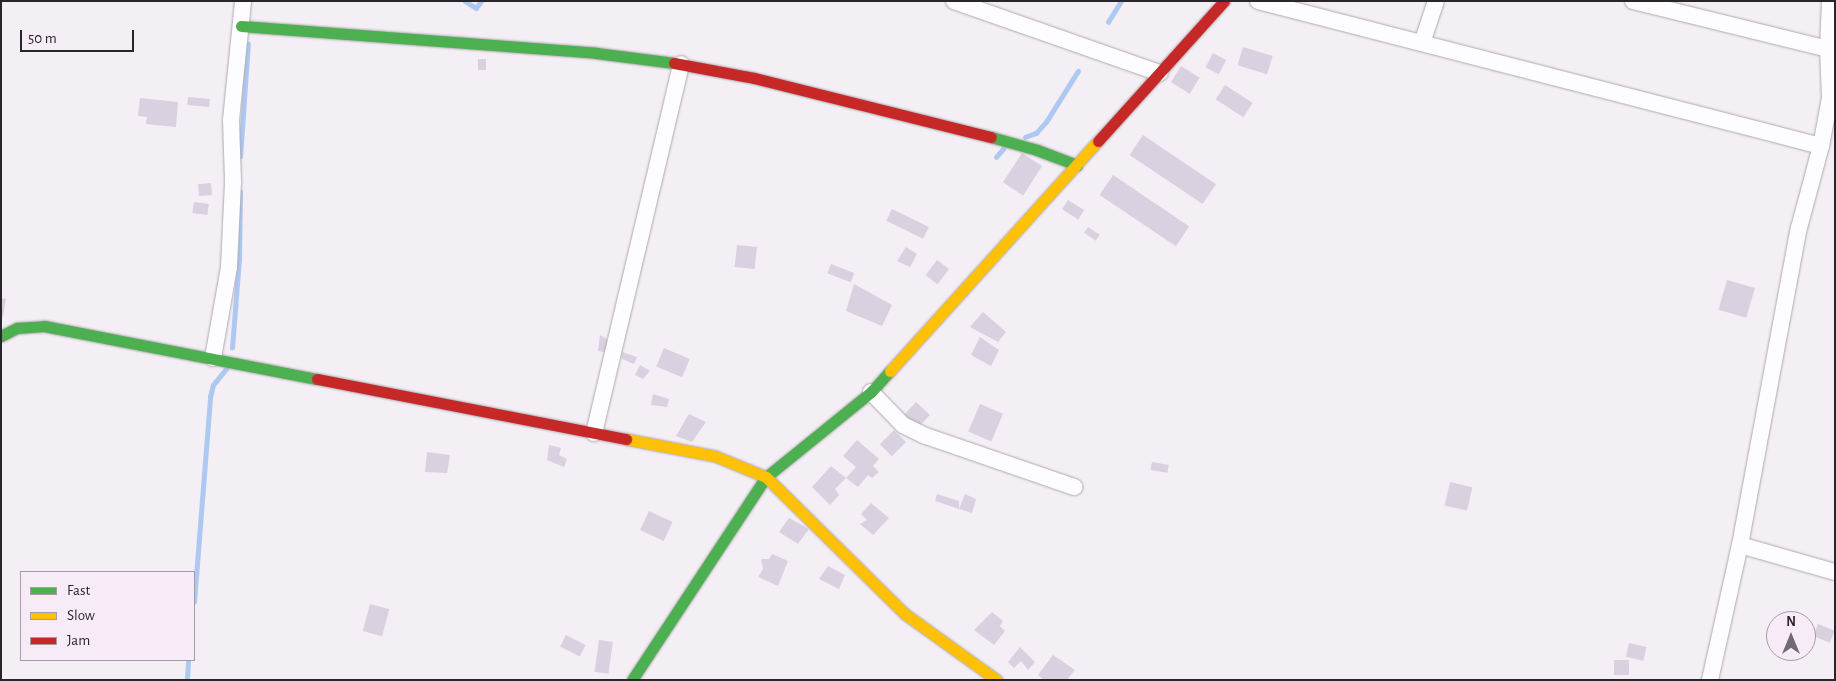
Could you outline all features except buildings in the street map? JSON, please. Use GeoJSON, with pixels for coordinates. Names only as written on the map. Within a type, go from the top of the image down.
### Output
{"type":"FeatureCollection","features":[{"type":"Feature","properties":{"kind":"street"},"geometry":{"type":"LineString","coordinates":[[213,358],[230,267],[233,181],[231,120],[243,1]]}},
{"type":"Feature","properties":{"kind":"street"},"geometry":{"type":"LineString","coordinates":[[954,1],[1160,73]]}},
{"type":"Feature","properties":{"kind":"street"},"geometry":{"type":"LineString","coordinates":[[632,680],[766,477],[871,392],[1224,1]]}},
{"type":"Feature","properties":{"kind":"street"},"geometry":{"type":"LineString","coordinates":[[1258,1],[1822,146]]}},
{"type":"Feature","properties":{"kind":"street"},"geometry":{"type":"LineString","coordinates":[[1422,43],[1436,1]]}},
{"type":"Feature","properties":{"kind":"street"},"geometry":{"type":"LineString","coordinates":[[1632,1],[1828,49]]}},
{"type":"Feature","properties":{"kind":"street"},"geometry":{"type":"LineString","coordinates":[[1710,680],[1740,545],[1799,228],[1822,146],[1830,98],[1828,49],[1830,1]]}},
{"type":"Feature","properties":{"kind":"street"},"geometry":{"type":"LineString","coordinates":[[241,26],[596,53],[681,64],[754,78],[964,130],[1038,150],[1077,165]]}},
{"type":"Feature","properties":{"kind":"street"},"geometry":{"type":"LineString","coordinates":[[594,433],[681,64]]}},
{"type":"Feature","properties":{"kind":"street"},"geometry":{"type":"LineString","coordinates":[[1,336],[17,328],[44,326],[715,456],[766,477],[905,614],[997,680]]}},
{"type":"Feature","properties":{"kind":"street"},"geometry":{"type":"LineString","coordinates":[[871,392],[903,425],[926,436],[1074,487]]}},
{"type":"Feature","properties":{"kind":"street"},"geometry":{"type":"LineString","coordinates":[[1740,545],[1835,572]]}},
{"type":"Feature","properties":{"kind":"waterway"},"geometry":{"type":"LineString","coordinates":[[465,1],[476,8],[481,1]]}},
{"type":"Feature","properties":{"kind":"waterway"},"geometry":{"type":"LineString","coordinates":[[1108,22],[1121,1]]}},
{"type":"Feature","properties":{"kind":"waterway"},"geometry":{"type":"LineString","coordinates":[[240,157],[248,44]]}},
{"type":"Feature","properties":{"kind":"waterway"},"geometry":{"type":"LineString","coordinates":[[1025,137],[1036,133],[1046,122],[1078,71]]}},
{"type":"Feature","properties":{"kind":"waterway"},"geometry":{"type":"LineString","coordinates":[[996,157],[1003,149]]}},
{"type":"Feature","properties":{"kind":"waterway"},"geometry":{"type":"LineString","coordinates":[[232,348],[239,260],[240,192]]}},
{"type":"Feature","properties":{"kind":"waterway"},"geometry":{"type":"LineString","coordinates":[[195,589],[210,397],[213,385],[227,368]]}},
{"type":"Feature","properties":{"kind":"waterway"},"geometry":{"type":"LineString","coordinates":[[187,680],[188,661]]}},
{"type":"Feature","properties":{"kind":"traffic: fast"},"geometry":{"type":"LineString","coordinates":[[241,26],[596,53],[674,63]]}},
{"type":"Feature","properties":{"kind":"traffic: fast"},"geometry":{"type":"LineString","coordinates":[[991,137],[1037,150],[1077,165]]}},
{"type":"Feature","properties":{"kind":"traffic: fast"},"geometry":{"type":"LineString","coordinates":[[1,336],[17,328],[44,326],[317,379]]}},
{"type":"Feature","properties":{"kind":"traffic: fast"},"geometry":{"type":"LineString","coordinates":[[632,680],[766,477],[871,392],[890,371]]}},
{"type":"Feature","properties":{"kind":"traffic: slow"},"geometry":{"type":"LineString","coordinates":[[890,371],[1098,141]]}},
{"type":"Feature","properties":{"kind":"traffic: slow"},"geometry":{"type":"LineString","coordinates":[[626,439],[715,456],[766,477],[905,614],[997,680]]}},
{"type":"Feature","properties":{"kind":"traffic: jam"},"geometry":{"type":"LineString","coordinates":[[1098,141],[1224,1]]}},
{"type":"Feature","properties":{"kind":"traffic: jam"},"geometry":{"type":"LineString","coordinates":[[674,63],[754,78],[991,137]]}},
{"type":"Feature","properties":{"kind":"traffic: jam"},"geometry":{"type":"LineString","coordinates":[[317,379],[626,439]]}}]}
